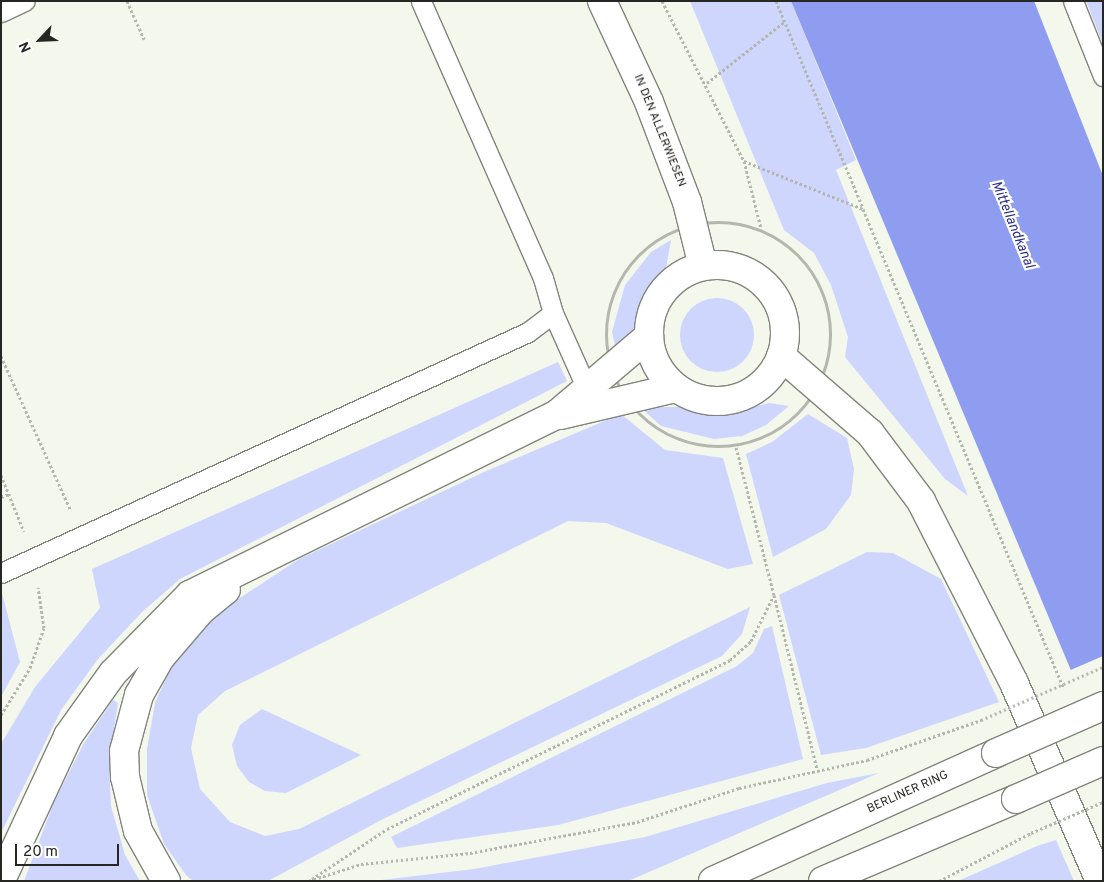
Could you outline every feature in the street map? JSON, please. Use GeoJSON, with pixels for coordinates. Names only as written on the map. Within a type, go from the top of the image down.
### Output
{"type":"FeatureCollection","features":[{"type":"Feature","properties":{"kind":"main road","name":"IN DEN ALLERWIESEN"},"geometry":{"type":"LineString","coordinates":[[602,1],[649,102],[696,227],[703,266]]}},
{"type":"Feature","properties":{"kind":"main road"},"geometry":{"type":"LineString","coordinates":[[703,266],[738,269],[765,286],[783,320],[781,356],[759,387],[734,400],[701,400],[675,388],[658,369],[648,336],[652,312],[662,293],[674,281],[703,266]]}},
{"type":"Feature","properties":{"kind":"main road"},"geometry":{"type":"LineString","coordinates":[[556,416],[612,370],[648,336]]}},
{"type":"Feature","properties":{"kind":"main road"},"geometry":{"type":"LineString","coordinates":[[781,356],[870,434],[921,501],[1014,683],[1100,881]]}},
{"type":"Feature","properties":{"kind":"main road"},"geometry":{"type":"LineString","coordinates":[[1,880],[68,736],[113,673],[190,595],[556,416],[675,388]]}},
{"type":"Feature","properties":{"kind":"main road"},"geometry":{"type":"LineString","coordinates":[[166,881],[138,831],[125,777],[124,751],[139,695],[160,658],[201,610],[277,552]]}},
{"type":"Feature","properties":{"kind":"main road","name":"BERLINER RING"},"geometry":{"type":"LineString","coordinates":[[713,881],[1103,706]]}},
{"type":"Feature","properties":{"kind":"main road"},"geometry":{"type":"LineString","coordinates":[[823,881],[1103,761]]}},
{"type":"Feature","properties":{"kind":"lane"},"geometry":{"type":"LineString","coordinates":[[1,12],[25,1]]}},
{"type":"Feature","properties":{"kind":"lane"},"geometry":{"type":"LineString","coordinates":[[421,1],[544,278],[553,313],[587,390]]}},
{"type":"Feature","properties":{"kind":"lane"},"geometry":{"type":"LineString","coordinates":[[1073,1],[1103,76]]}},
{"type":"Feature","properties":{"kind":"lane"},"geometry":{"type":"LineString","coordinates":[[1,574],[34,556],[528,332],[553,313]]}},
{"type":"Feature","properties":{"kind":"path"},"geometry":{"type":"LineString","coordinates":[[127,1],[144,39]]}},
{"type":"Feature","properties":{"kind":"path"},"geometry":{"type":"LineString","coordinates":[[662,1],[706,83],[744,161],[762,229]]}},
{"type":"Feature","properties":{"kind":"path"},"geometry":{"type":"LineString","coordinates":[[776,1],[1068,698]]}},
{"type":"Feature","properties":{"kind":"path"},"geometry":{"type":"LineString","coordinates":[[706,83],[784,22]]}},
{"type":"Feature","properties":{"kind":"path"},"geometry":{"type":"LineString","coordinates":[[744,161],[863,208]]}},
{"type":"Feature","properties":{"kind":"path"},"geometry":{"type":"LineString","coordinates":[[733,221],[762,229],[795,246],[827,302],[834,330],[833,355],[816,385],[796,414],[769,433],[736,447],[677,437],[652,426],[626,400],[606,357],[605,320],[616,286],[635,257],[664,234],[733,221]]}},
{"type":"Feature","properties":{"kind":"path"},"geometry":{"type":"LineString","coordinates":[[1,356],[82,534]]}},
{"type":"Feature","properties":{"kind":"path"},"geometry":{"type":"LineString","coordinates":[[736,447],[818,769]]}},
{"type":"Feature","properties":{"kind":"path"},"geometry":{"type":"LineString","coordinates":[[1,475],[34,556],[44,628],[30,668],[1,715]]}},
{"type":"Feature","properties":{"kind":"path"},"geometry":{"type":"LineString","coordinates":[[1,497],[9,494]]}},
{"type":"Feature","properties":{"kind":"path"},"geometry":{"type":"LineString","coordinates":[[310,880],[387,828],[730,660],[751,640],[774,595]]}},
{"type":"Feature","properties":{"kind":"path"},"geometry":{"type":"LineString","coordinates":[[310,880],[361,864],[470,853],[637,822],[818,769],[866,760],[981,720],[1103,667]]}},
{"type":"Feature","properties":{"kind":"path"},"geometry":{"type":"LineString","coordinates":[[939,881],[1031,833],[1103,802]]}},
{"type":"Feature","properties":{"kind":"shaded area"},"geometry":{"type":"Polygon","coordinates":[[[690,1],[791,1],[856,160],[836,170],[968,496],[945,479],[845,357],[848,337],[831,285],[814,253],[784,230],[690,1]]]}},
{"type":"Feature","properties":{"kind":"shaded area"},"geometry":{"type":"Polygon","coordinates":[[[1086,1],[1103,1],[1103,44],[1086,1]]]}},
{"type":"Feature","properties":{"kind":"shaded area"},"geometry":{"type":"Polygon","coordinates":[[[671,240],[665,274],[644,301],[634,328],[617,354],[612,332],[625,285],[651,252],[671,240]]]}},
{"type":"Feature","properties":{"kind":"shaded area"},"geometry":{"type":"Polygon","coordinates":[[[717,298],[738,304],[748,314],[754,335],[748,356],[738,366],[717,372],[696,366],[686,356],[680,335],[686,314],[696,304],[717,298]]]}},
{"type":"Feature","properties":{"kind":"shaded area"},"geometry":{"type":"Polygon","coordinates":[[[558,362],[567,381],[180,579],[142,612],[98,659],[61,710],[1,833],[1,744],[35,687],[100,608],[92,569],[558,362]]]}},
{"type":"Feature","properties":{"kind":"shaded area"},"geometry":{"type":"Polygon","coordinates":[[[769,403],[789,406],[766,425],[742,436],[714,439],[661,426],[640,407],[681,407],[724,415],[769,403]]]}},
{"type":"Feature","properties":{"kind":"shaded area"},"geometry":{"type":"Polygon","coordinates":[[[621,414],[665,450],[723,458],[753,564],[728,569],[606,523],[568,521],[225,691],[198,715],[191,748],[200,789],[230,822],[265,836],[299,829],[750,607],[742,634],[722,656],[383,819],[268,881],[193,881],[186,875],[164,844],[147,795],[147,749],[155,703],[178,651],[214,615],[299,559],[484,472],[621,414]]]}},
{"type":"Feature","properties":{"kind":"shaded area"},"geometry":{"type":"Polygon","coordinates":[[[808,414],[847,438],[854,469],[851,495],[826,529],[773,557],[746,454],[772,442],[808,414]]]}},
{"type":"Feature","properties":{"kind":"shaded area"},"geometry":{"type":"Polygon","coordinates":[[[867,552],[893,553],[941,579],[999,702],[866,748],[821,755],[779,595],[867,552]]]}},
{"type":"Feature","properties":{"kind":"shaded area"},"geometry":{"type":"Polygon","coordinates":[[[1,594],[20,662],[1,697],[1,594]]]}},
{"type":"Feature","properties":{"kind":"shaded area"},"geometry":{"type":"Polygon","coordinates":[[[772,626],[803,759],[558,825],[397,848],[391,837],[737,666],[753,653],[764,629],[772,626]]]}},
{"type":"Feature","properties":{"kind":"shaded area"},"geometry":{"type":"Polygon","coordinates":[[[113,700],[118,703],[109,762],[111,806],[125,855],[140,881],[24,881],[54,802],[84,743],[113,700]]]}},
{"type":"Feature","properties":{"kind":"shaded area"},"geometry":{"type":"Polygon","coordinates":[[[262,709],[361,755],[286,793],[265,791],[249,782],[237,766],[232,745],[240,725],[262,709]]]}},
{"type":"Feature","properties":{"kind":"shaded area"},"geometry":{"type":"Polygon","coordinates":[[[879,773],[628,881],[373,881],[474,869],[645,837],[827,783],[879,773]]]}},
{"type":"Feature","properties":{"kind":"shaded area"},"geometry":{"type":"Polygon","coordinates":[[[1056,840],[1074,881],[958,881],[1037,846],[1056,840]]]}},
{"type":"Feature","properties":{"kind":"water","name":"Mittellandkanal"},"geometry":{"type":"Polygon","coordinates":[[[791,1],[1034,1],[1103,176],[1103,747],[791,1]]]}},
{"type":"Feature","properties":{"kind":"pier"},"geometry":{"type":"Polygon","coordinates":[[[1103,656],[1103,750],[1066,672],[1103,656]]]}}]}
